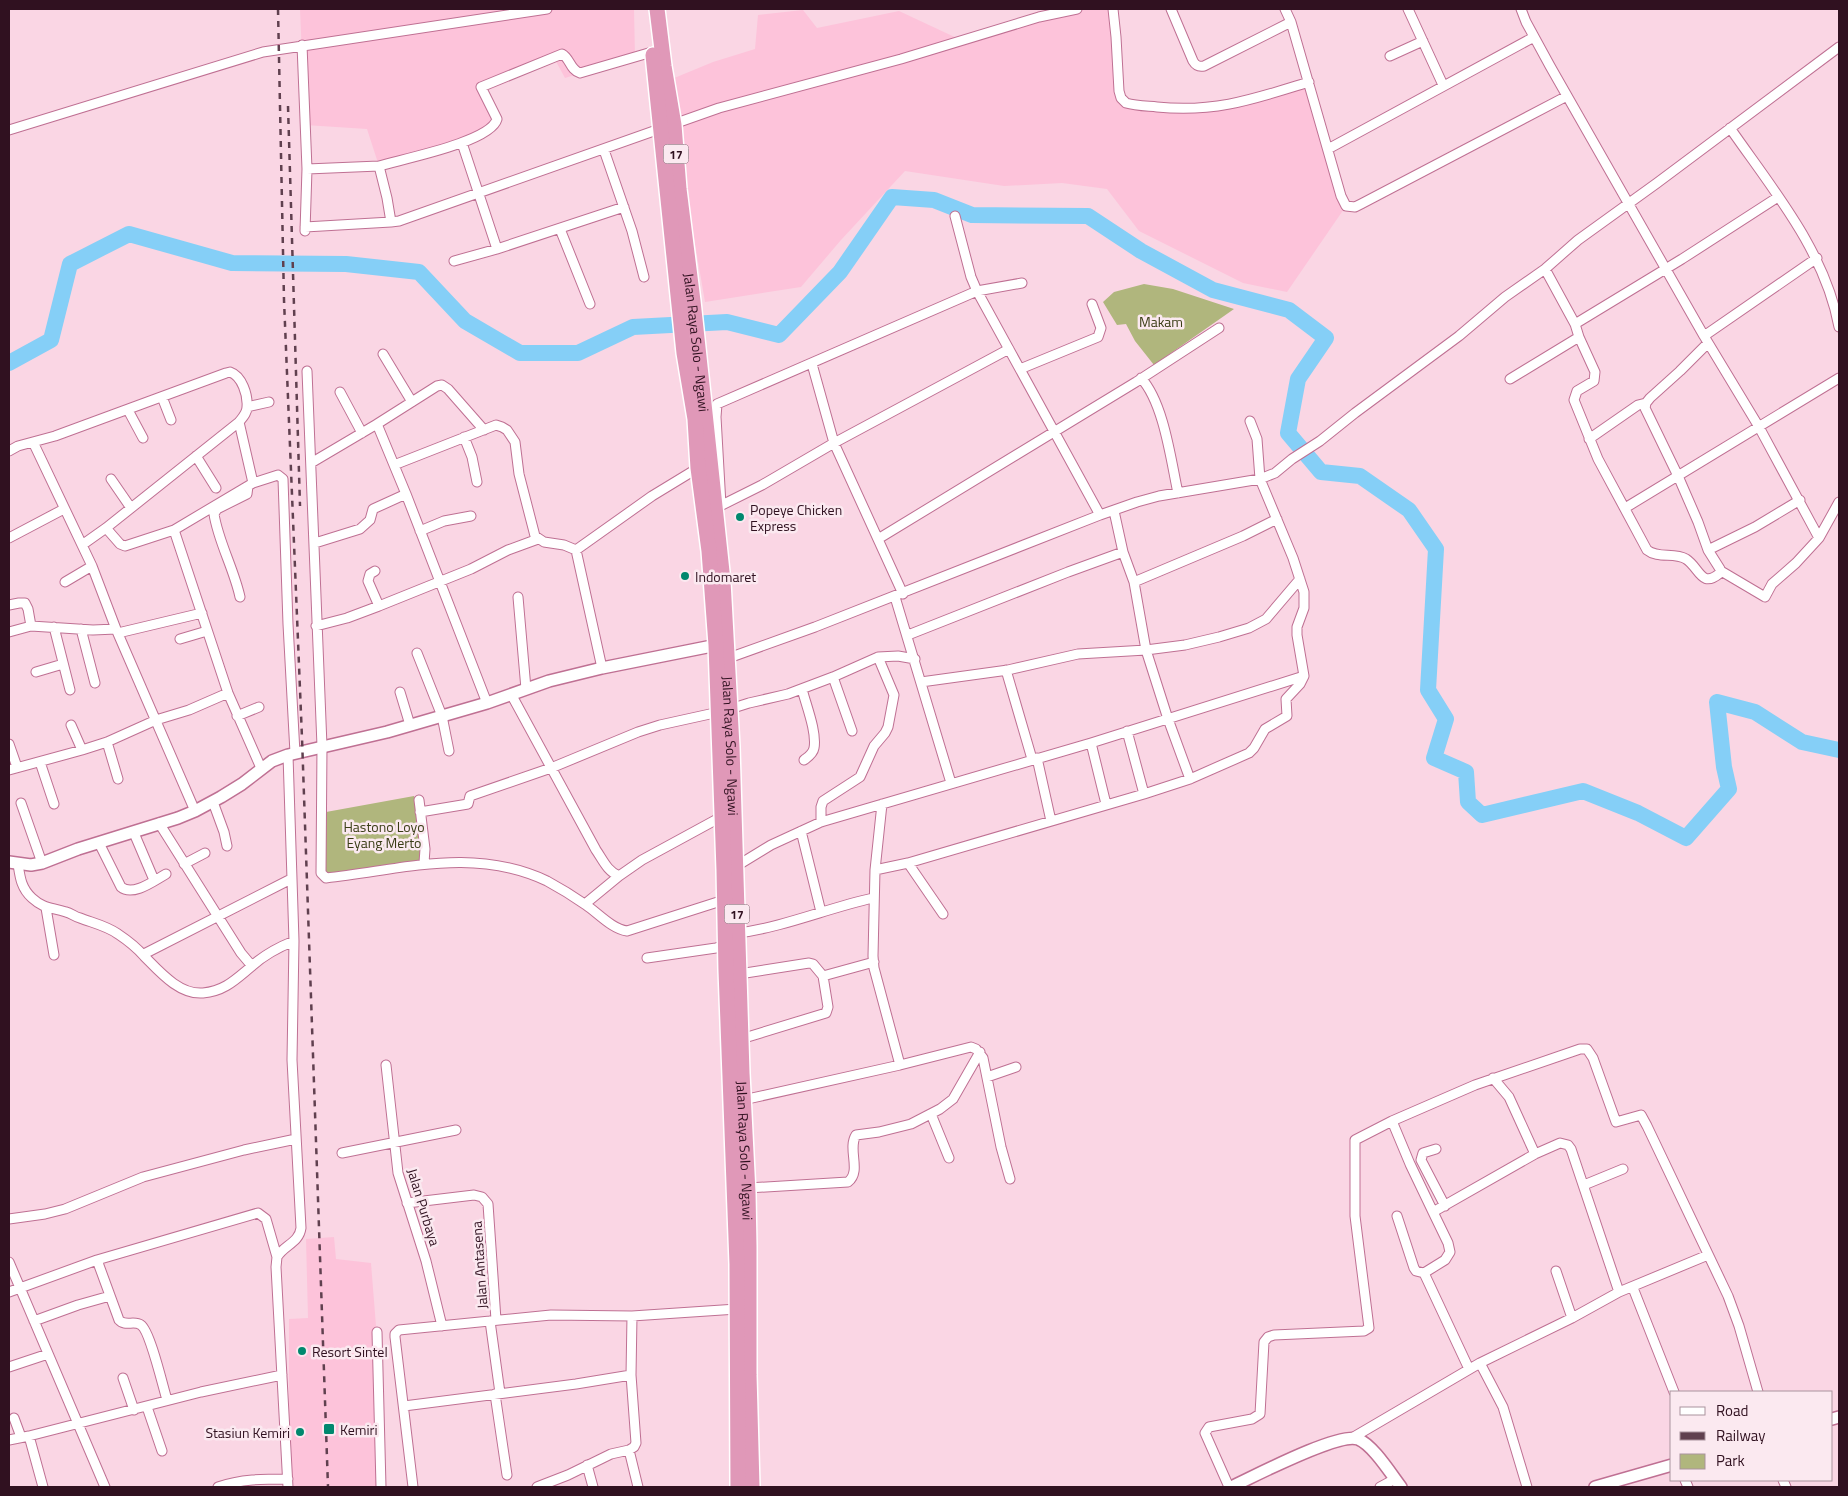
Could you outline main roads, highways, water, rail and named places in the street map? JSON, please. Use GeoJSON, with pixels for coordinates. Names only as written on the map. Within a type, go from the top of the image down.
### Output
{"type":"FeatureCollection","features":[{"type":"Feature","properties":{"kind":"highway","name":"Jalan Raya Solo - Ngawi"},"geometry":{"type":"LineString","coordinates":[[646,9],[652,52],[668,127]]}},
{"type":"Feature","properties":{"kind":"highway","name":"Jalan Raya Solo - Ngawi"},"geometry":{"type":"LineString","coordinates":[[657,9],[691,344],[718,507],[723,581],[721,652]]}},
{"type":"Feature","properties":{"kind":"highway","name":"Jalan Raya Solo - Ngawi"},"geometry":{"type":"LineString","coordinates":[[691,344],[698,468],[721,652],[735,867],[750,1247],[748,1375],[752,1487]]}},
{"type":"Feature","properties":{"kind":"highway","name":"Jalan Raya Solo - Ngawi"},"geometry":{"type":"LineString","coordinates":[[724,711],[721,817],[735,1190],[738,1487]]}},
{"type":"Feature","properties":{"kind":"waterway"},"geometry":{"type":"LineString","coordinates":[[9,363],[51,340],[70,264],[129,234],[232,263],[346,264],[419,272],[465,321],[520,353],[578,353],[633,327],[727,322],[779,335],[840,272],[892,197],[934,200],[972,215],[1088,216],[1141,251],[1213,290],[1289,310],[1326,338],[1298,379],[1288,433],[1321,472],[1360,476],[1409,510],[1436,549],[1428,690],[1446,719],[1434,758],[1466,772],[1468,802],[1482,815],[1583,791],[1638,813],[1686,838],[1729,789],[1724,767],[1717,702],[1755,712],[1802,742],[1839,750]]}},
{"type":"Feature","properties":{"kind":"railway"},"geometry":{"type":"LineString","coordinates":[[278,9],[284,300],[302,738],[328,1487]]}},
{"type":"Feature","properties":{"kind":"railway"},"geometry":{"type":"LineString","coordinates":[[288,106],[300,506]]}},
{"type":"Feature","properties":{"kind":"place","name":"Popeye Chicken Express"},"geometry":{"type":"Point","coordinates":[740,517]}},
{"type":"Feature","properties":{"kind":"place","name":"Indomaret"},"geometry":{"type":"Point","coordinates":[685,576]}},
{"type":"Feature","properties":{"kind":"place","name":"Resort Sintel"},"geometry":{"type":"Point","coordinates":[302,1351]}},
{"type":"Feature","properties":{"kind":"place","name":"Kemiri"},"geometry":{"type":"Point","coordinates":[329,1429]}},
{"type":"Feature","properties":{"kind":"place","name":"Stasiun Kemiri"},"geometry":{"type":"Point","coordinates":[300,1432]}},
{"type":"Feature","properties":{"kind":"park label","name":"Makam"},"geometry":{"type":"Point","coordinates":[1161,321]}},
{"type":"Feature","properties":{"kind":"park label","name":"Hastono Loyo Eyang Merto"},"geometry":{"type":"Point","coordinates":[384,834]}}]}
